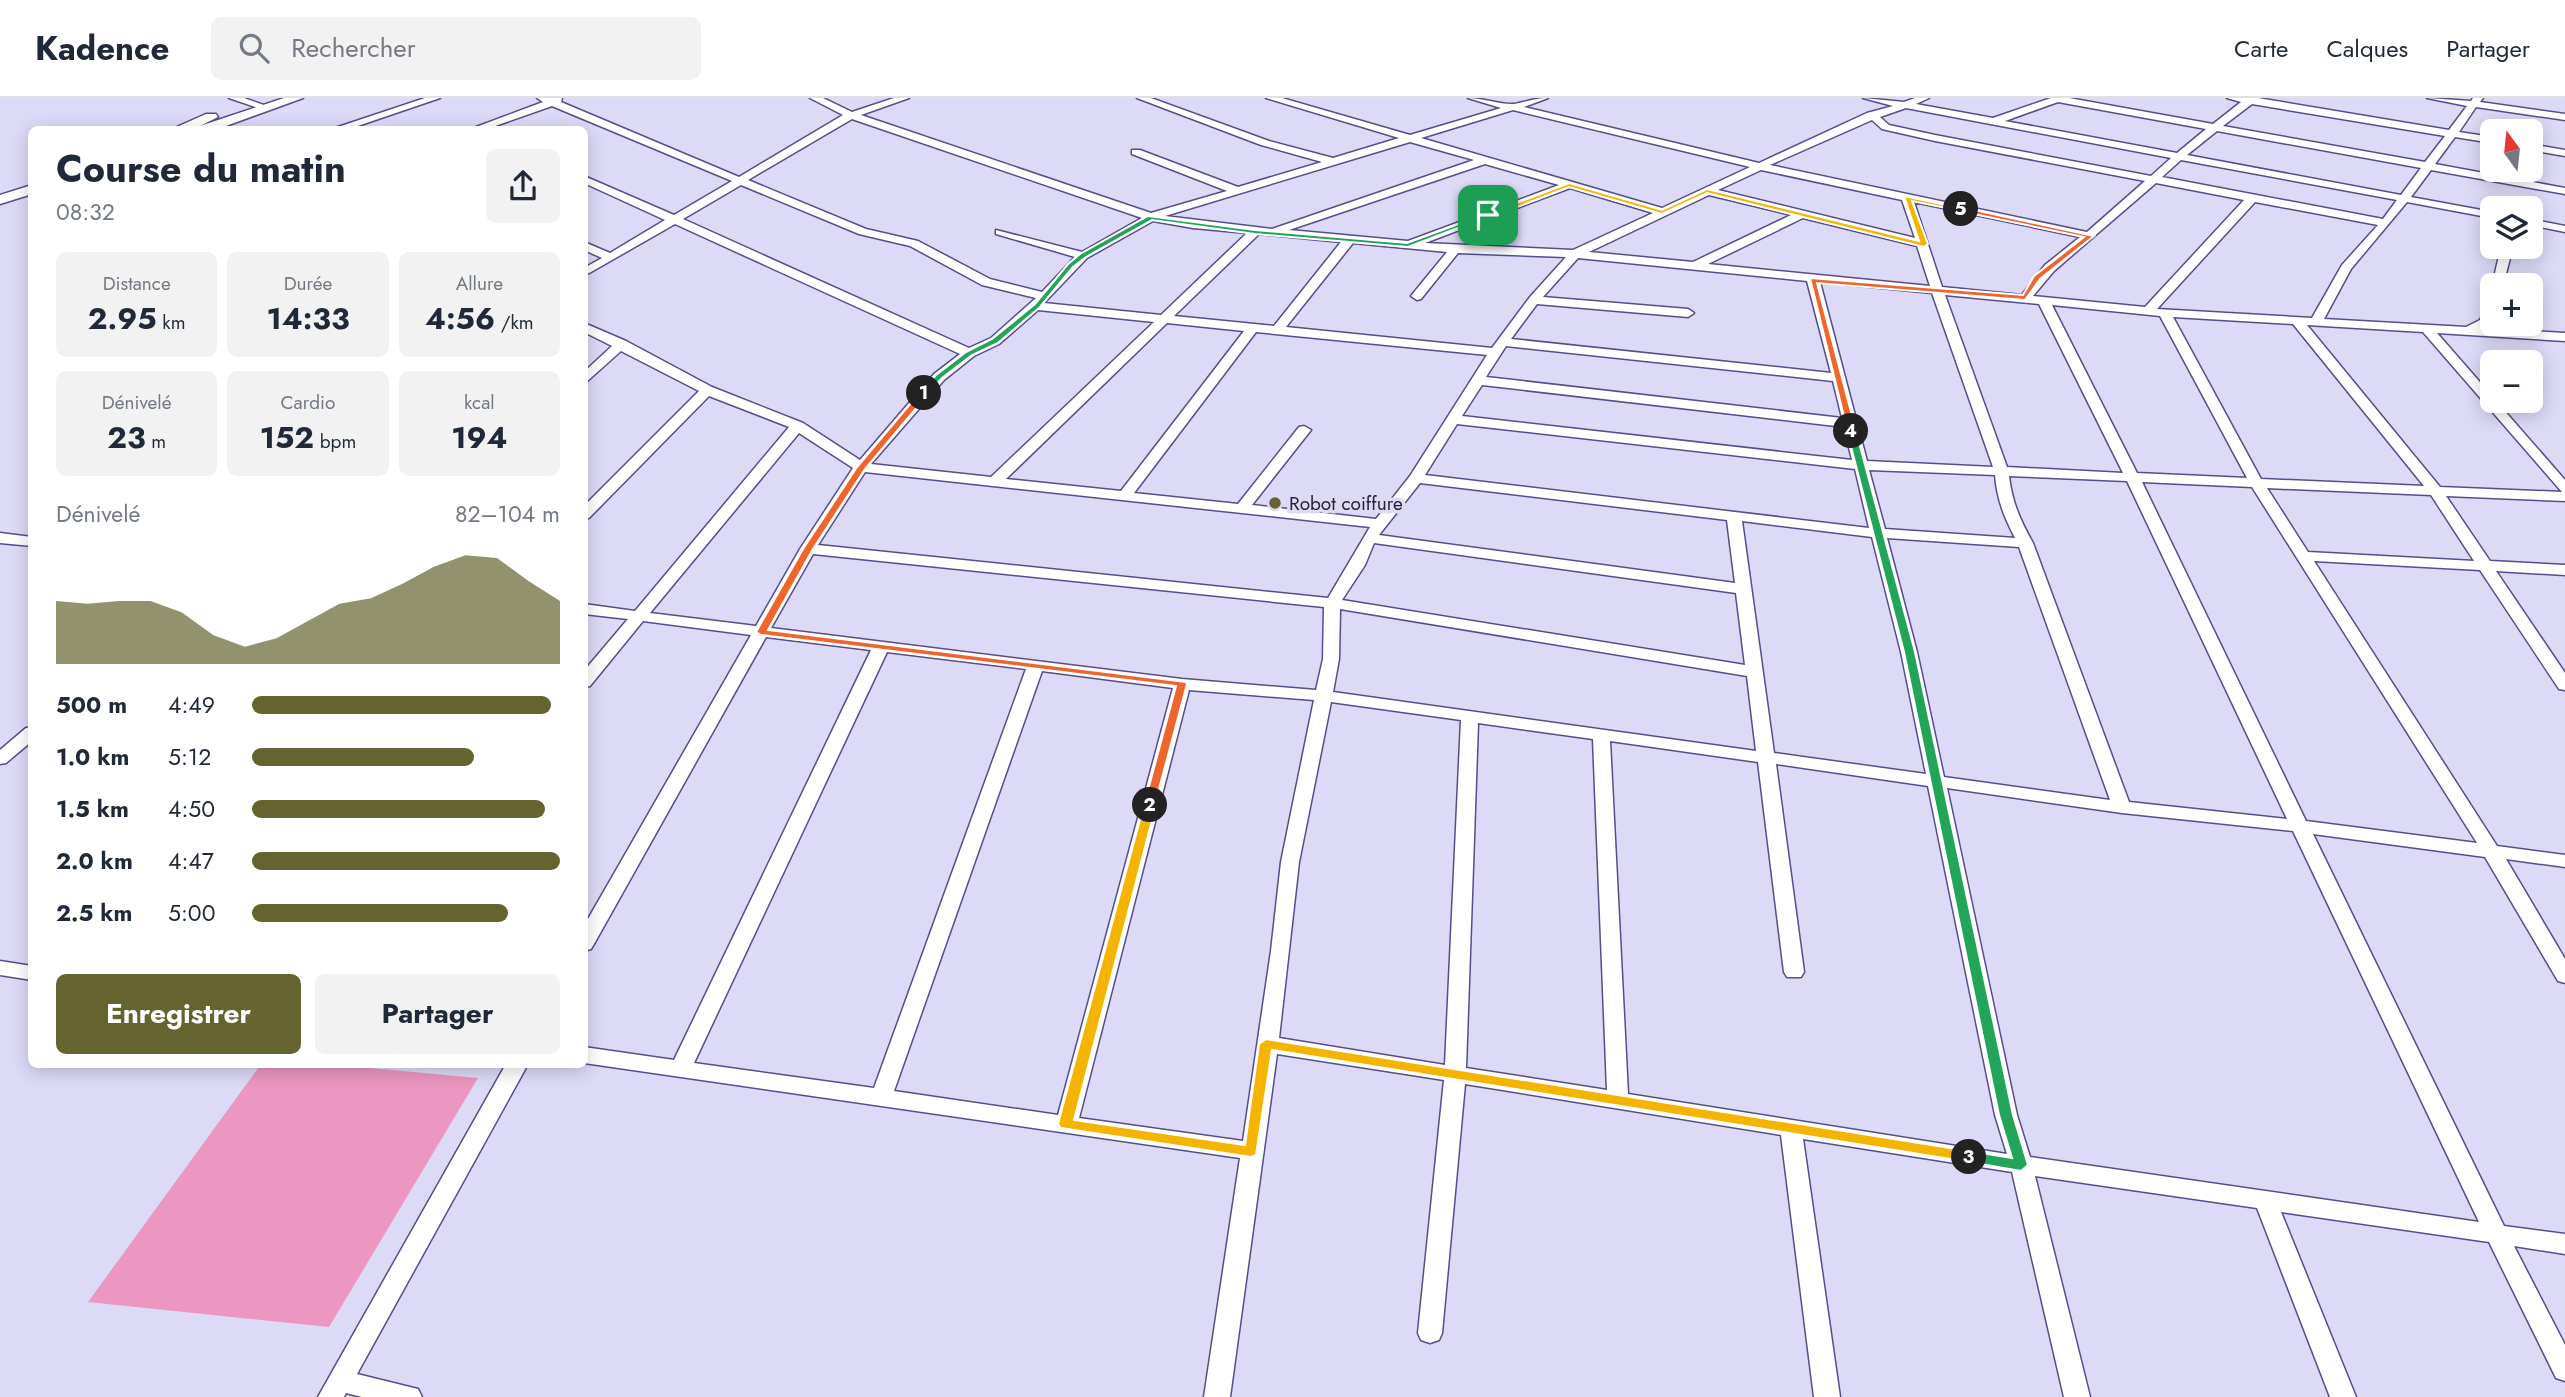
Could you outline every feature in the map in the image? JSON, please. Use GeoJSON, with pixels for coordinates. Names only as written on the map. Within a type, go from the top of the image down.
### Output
{"type":"FeatureCollection","features":[{"type":"Feature","properties":{"kind":"main road"},"geometry":{"type":"LineString","coordinates":[[189,126],[264,103],[298,98]]}},
{"type":"Feature","properties":{"kind":"main road"},"geometry":{"type":"LineString","coordinates":[[210,126],[264,103]]}},
{"type":"Feature","properties":{"kind":"main road"},"geometry":{"type":"LineString","coordinates":[[0,191],[28,181]]}},
{"type":"Feature","properties":{"kind":"main road"},"geometry":{"type":"LineString","coordinates":[[0,200],[28,190]]}},
{"type":"Feature","properties":{"kind":"street"},"geometry":{"type":"LineString","coordinates":[[235,98],[264,103]]}},
{"type":"Feature","properties":{"kind":"street"},"geometry":{"type":"LineString","coordinates":[[347,126],[435,98]]}},
{"type":"Feature","properties":{"kind":"street"},"geometry":{"type":"LineString","coordinates":[[482,126],[547,100],[565,98]]}},
{"type":"Feature","properties":{"kind":"street"},"geometry":{"type":"LineString","coordinates":[[815,98],[851,115],[1151,217],[1262,233],[1455,249],[1575,254],[1813,280],[2043,299],[2164,313],[2565,337]]}},
{"type":"Feature","properties":{"kind":"street"},"geometry":{"type":"LineString","coordinates":[[588,271],[851,115],[904,98]]}},
{"type":"Feature","properties":{"kind":"street"},"geometry":{"type":"LineString","coordinates":[[1142,98],[1265,143],[1331,161]]}},
{"type":"Feature","properties":{"kind":"street"},"geometry":{"type":"LineString","coordinates":[[1271,98],[1662,212]]}},
{"type":"Feature","properties":{"kind":"street"},"geometry":{"type":"LineString","coordinates":[[1473,98],[1758,166],[2090,236]]}},
{"type":"Feature","properties":{"kind":"street"},"geometry":{"type":"LineString","coordinates":[[588,937],[808,549],[861,467],[939,377],[969,353],[995,341],[1040,301],[1083,256],[1151,217],[1543,98]]}},
{"type":"Feature","properties":{"kind":"street"},"geometry":{"type":"LineString","coordinates":[[1868,98],[2480,213]]}},
{"type":"Feature","properties":{"kind":"street"},"geometry":{"type":"LineString","coordinates":[[1217,1397],[1266,1044],[1282,951],[1290,862],[1331,659],[1332,603],[1375,531],[1416,478],[1498,347],[1534,300],[1575,254],[1758,166],[1871,116],[1924,98]]}},
{"type":"Feature","properties":{"kind":"street"},"geometry":{"type":"LineString","coordinates":[[1992,122],[2059,98],[2565,191]]}},
{"type":"Feature","properties":{"kind":"street"},"geometry":{"type":"LineString","coordinates":[[2232,98],[2252,99],[2480,139]]}},
{"type":"Feature","properties":{"kind":"street"},"geometry":{"type":"LineString","coordinates":[[2432,98],[2475,101],[2565,117]]}},
{"type":"Feature","properties":{"kind":"street"},"geometry":{"type":"LineString","coordinates":[[2025,298],[2037,277],[2155,181],[2178,157],[2252,99]]}},
{"type":"Feature","properties":{"kind":"street"},"geometry":{"type":"LineString","coordinates":[[547,100],[863,232],[914,243],[986,282],[1040,301],[1252,328],[1838,378]]}},
{"type":"Feature","properties":{"kind":"street"},"geometry":{"type":"LineString","coordinates":[[2316,322],[2346,268],[2386,223],[2475,101]]}},
{"type":"Feature","properties":{"kind":"street"},"geometry":{"type":"LineString","coordinates":[[1304,107],[1316,103]]}},
{"type":"Feature","properties":{"kind":"street"},"geometry":{"type":"LineString","coordinates":[[1871,116],[1881,124],[1897,130],[2386,223]]}},
{"type":"Feature","properties":{"kind":"street"},"geometry":{"type":"LineString","coordinates":[[2543,149],[2565,153]]}},
{"type":"Feature","properties":{"kind":"street"},"geometry":{"type":"LineString","coordinates":[[1136,152],[1235,190]]}},
{"type":"Feature","properties":{"kind":"street"},"geometry":{"type":"LineString","coordinates":[[993,483],[1165,319],[1262,233],[1485,160]]}},
{"type":"Feature","properties":{"kind":"street"},"geometry":{"type":"LineString","coordinates":[[588,180],[969,353]]}},
{"type":"Feature","properties":{"kind":"street"},"geometry":{"type":"LineString","coordinates":[[1408,245],[1569,185]]}},
{"type":"Feature","properties":{"kind":"street"},"geometry":{"type":"LineString","coordinates":[[1707,191],[1924,244]]}},
{"type":"Feature","properties":{"kind":"street"},"geometry":{"type":"LineString","coordinates":[[1907,198],[1938,292],[1986,421],[2002,473],[2004,496],[2025,543],[2122,807]]}},
{"type":"Feature","properties":{"kind":"street"},"geometry":{"type":"LineString","coordinates":[[2149,310],[2179,274],[2251,199]]}},
{"type":"Feature","properties":{"kind":"street"},"geometry":{"type":"LineString","coordinates":[[1692,267],[1802,214]]}},
{"type":"Feature","properties":{"kind":"street"},"geometry":{"type":"LineString","coordinates":[[2543,225],[2565,229]]}},
{"type":"Feature","properties":{"kind":"street"},"geometry":{"type":"LineString","coordinates":[[1000,232],[1083,256]]}},
{"type":"Feature","properties":{"kind":"street"},"geometry":{"type":"LineString","coordinates":[[1277,330],[1349,240]]}},
{"type":"Feature","properties":{"kind":"street"},"geometry":{"type":"LineString","coordinates":[[588,247],[610,257]]}},
{"type":"Feature","properties":{"kind":"street"},"geometry":{"type":"LineString","coordinates":[[1417,296],[1455,249]]}},
{"type":"Feature","properties":{"kind":"street"},"geometry":{"type":"LineString","coordinates":[[1813,280],[1909,652],[2006,1115],[2021,1165],[2077,1397]]}},
{"type":"Feature","properties":{"kind":"street"},"geometry":{"type":"LineString","coordinates":[[2043,299],[2134,477],[2495,1234],[2565,1370]]}},
{"type":"Feature","properties":{"kind":"street"},"geometry":{"type":"LineString","coordinates":[[1534,300],[1688,313]]}},
{"type":"Feature","properties":{"kind":"street"},"geometry":{"type":"LineString","coordinates":[[2164,313],[2257,484],[2491,852],[2565,976]]}},
{"type":"Feature","properties":{"kind":"street"},"geometry":{"type":"LineString","coordinates":[[2297,321],[2436,492],[2565,685]]}},
{"type":"Feature","properties":{"kind":"street"},"geometry":{"type":"LineString","coordinates":[[2463,332],[2480,327]]}},
{"type":"Feature","properties":{"kind":"street"},"geometry":{"type":"LineString","coordinates":[[1125,495],[1252,328]]}},
{"type":"Feature","properties":{"kind":"street"},"geometry":{"type":"LineString","coordinates":[[588,329],[707,390],[798,426],[861,467],[1242,508],[1744,589]]}},
{"type":"Feature","properties":{"kind":"street"},"geometry":{"type":"LineString","coordinates":[[2427,329],[2565,489]]}},
{"type":"Feature","properties":{"kind":"street"},"geometry":{"type":"LineString","coordinates":[[2543,334],[2548,336]]}},
{"type":"Feature","properties":{"kind":"street"},"geometry":{"type":"LineString","coordinates":[[588,376],[621,344]]}},
{"type":"Feature","properties":{"kind":"street"},"geometry":{"type":"LineString","coordinates":[[1476,380],[1849,423]]}},
{"type":"Feature","properties":{"kind":"street"},"geometry":{"type":"LineString","coordinates":[[588,511],[707,390]]}},
{"type":"Feature","properties":{"kind":"street"},"geometry":{"type":"LineString","coordinates":[[1451,419],[1861,465],[2565,497]]}},
{"type":"Feature","properties":{"kind":"street"},"geometry":{"type":"LineString","coordinates":[[588,677],[798,426]]}},
{"type":"Feature","properties":{"kind":"street"},"geometry":{"type":"LineString","coordinates":[[1242,508],[1304,430]]}},
{"type":"Feature","properties":{"kind":"street"},"geometry":{"type":"LineString","coordinates":[[1416,478],[1877,533],[2025,543]]}},
{"type":"Feature","properties":{"kind":"street"},"geometry":{"type":"LineString","coordinates":[[1734,516],[1794,972]]}},
{"type":"Feature","properties":{"kind":"street"},"geometry":{"type":"LineString","coordinates":[[0,538],[28,542]]}},
{"type":"Feature","properties":{"kind":"street"},"geometry":{"type":"LineString","coordinates":[[808,549],[1332,603],[1755,672]]}},
{"type":"Feature","properties":{"kind":"street"},"geometry":{"type":"LineString","coordinates":[[2303,556],[2565,570]]}},
{"type":"Feature","properties":{"kind":"street"},"geometry":{"type":"LineString","coordinates":[[588,609],[1182,684],[1323,696],[2122,807],[2301,826],[2565,861]]}},
{"type":"Feature","properties":{"kind":"street"},"geometry":{"type":"LineString","coordinates":[[680,1069],[881,647]]}},
{"type":"Feature","properties":{"kind":"street"},"geometry":{"type":"LineString","coordinates":[[881,1098],[1036,666]]}},
{"type":"Feature","properties":{"kind":"street"},"geometry":{"type":"LineString","coordinates":[[1066,1124],[1182,684]]}},
{"type":"Feature","properties":{"kind":"street"},"geometry":{"type":"LineString","coordinates":[[1430,1333],[1455,1074],[1470,716]]}},
{"type":"Feature","properties":{"kind":"street"},"geometry":{"type":"LineString","coordinates":[[1601,734],[1618,1101]]}},
{"type":"Feature","properties":{"kind":"street"},"geometry":{"type":"LineString","coordinates":[[0,759],[28,735]]}},
{"type":"Feature","properties":{"kind":"street"},"geometry":{"type":"LineString","coordinates":[[0,968],[28,972]]}},
{"type":"Feature","properties":{"kind":"street"},"geometry":{"type":"LineString","coordinates":[[1266,1044],[2021,1165],[2565,1244]]}},
{"type":"Feature","properties":{"kind":"street"},"geometry":{"type":"LineString","coordinates":[[588,1056],[1251,1151]]}},
{"type":"Feature","properties":{"kind":"street"},"geometry":{"type":"LineString","coordinates":[[409,1397],[336,1389],[515,1068]]}},
{"type":"Feature","properties":{"kind":"street"},"geometry":{"type":"LineString","coordinates":[[1791,1128],[1828,1397]]}},
{"type":"Feature","properties":{"kind":"street"},"geometry":{"type":"LineString","coordinates":[[2265,1200],[2343,1397]]}},
{"type":"Feature","properties":{"kind":"shaded area"},"geometry":{"type":"Polygon","coordinates":[[[258,1068],[370,1068],[478,1078],[329,1327],[88,1302],[258,1068]]]}},
{"type":"Feature","properties":{"kind":"place","name":"Robot coiffure"},"geometry":{"type":"Point","coordinates":[1275,503]}},
{"type":"Feature","properties":{"kind":"route"},"geometry":{"type":"LineString","coordinates":[[1569,185],[1662,212],[1707,191],[1924,244],[1907,198],[2090,236],[2037,277],[2025,298],[1813,280],[1909,652],[2006,1115],[2021,1165],[1266,1044],[1251,1151],[1066,1124],[1182,684],[761,632],[808,549],[861,467],[912,407],[939,377],[969,353],[995,341],[1037,306],[1070,265],[1102,244],[1151,217],[1255,232],[1408,245],[1488,215],[1569,185]]}}]}
